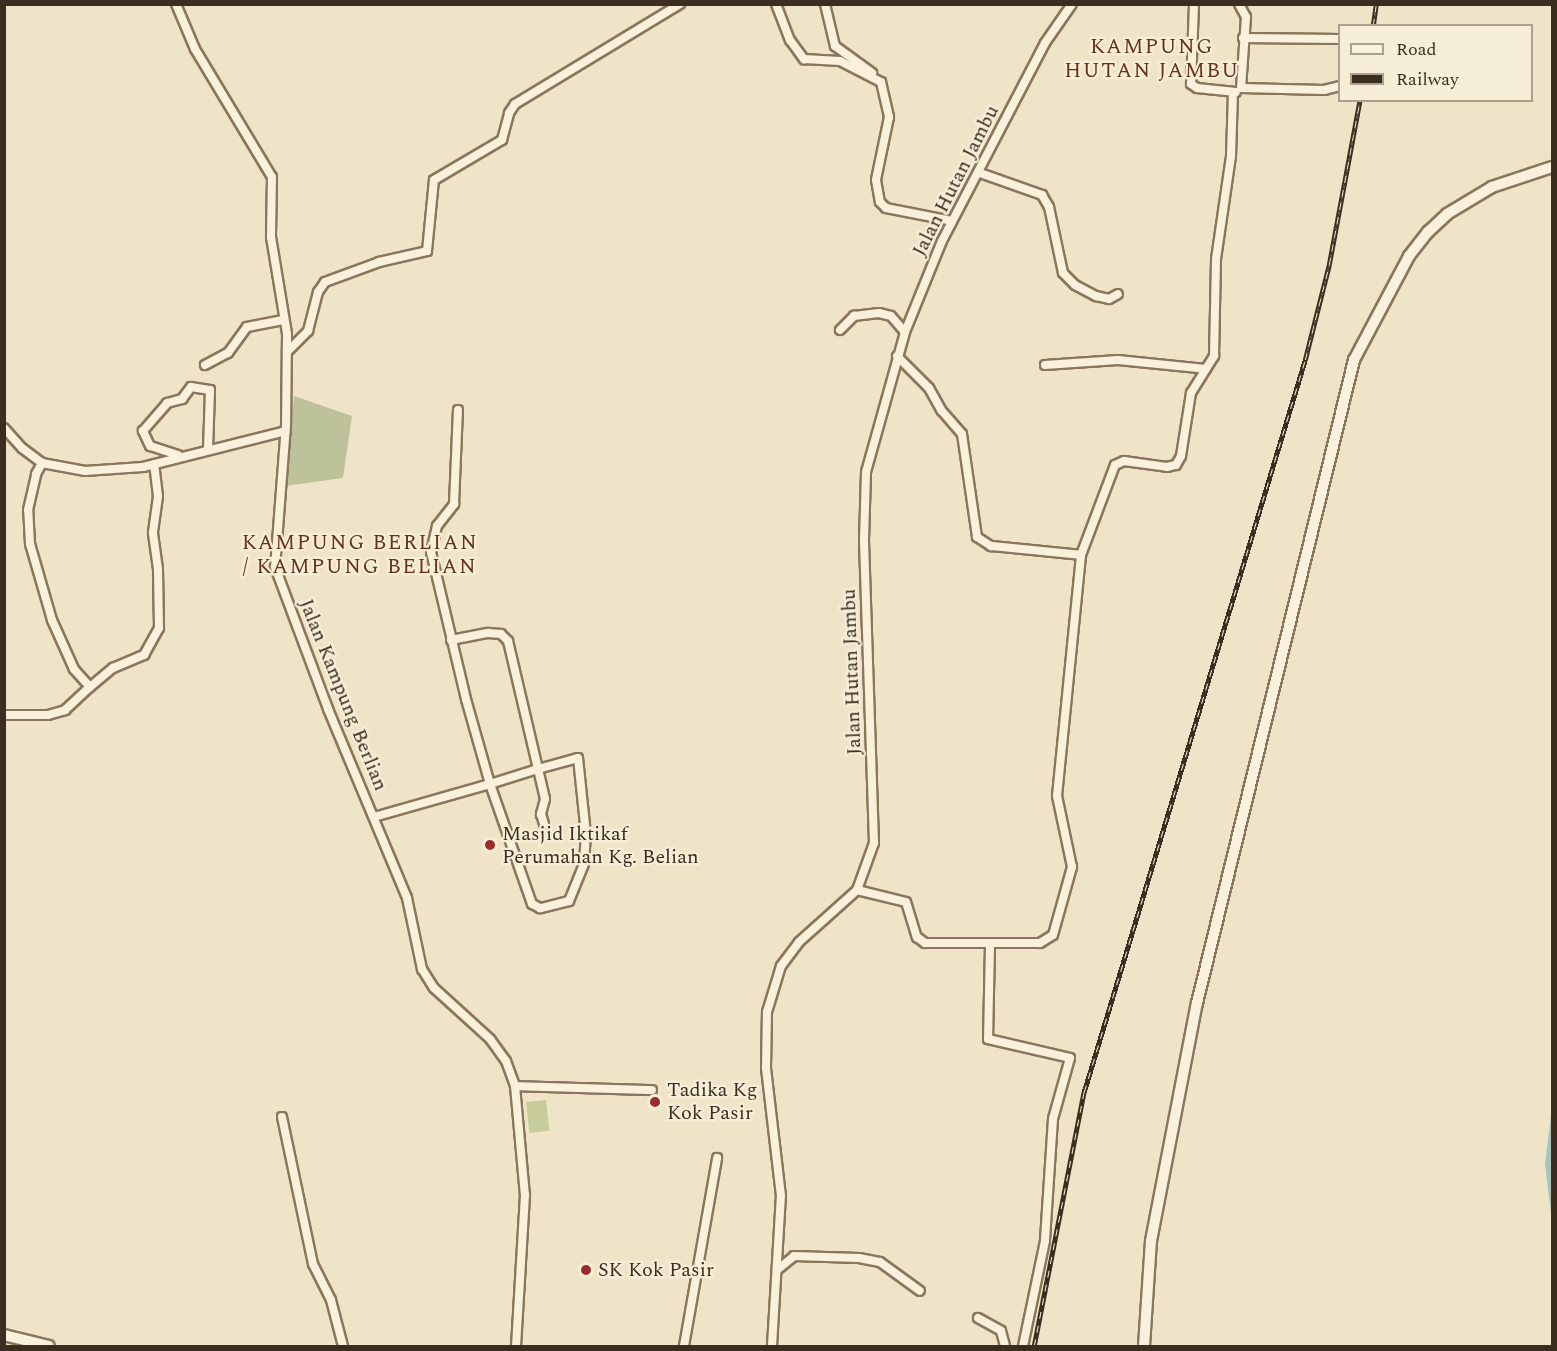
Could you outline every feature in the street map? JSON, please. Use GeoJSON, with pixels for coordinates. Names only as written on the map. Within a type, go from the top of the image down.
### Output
{"type":"FeatureCollection","features":[{"type":"Feature","properties":{"kind":"street","name":"Jalan Kampung Berlian"},"geometry":{"type":"LineString","coordinates":[[176,4],[195,49],[272,177],[271,237],[287,352],[286,431],[275,567],[407,898],[422,969],[434,988],[490,1039],[506,1061],[515,1086],[525,1195],[516,1347]]}},
{"type":"Feature","properties":{"kind":"street"},"geometry":{"type":"LineString","coordinates":[[287,352],[308,331],[324,282],[379,262],[427,251],[434,180],[502,140],[509,112],[515,104],[680,4]]}},
{"type":"Feature","properties":{"kind":"street"},"geometry":{"type":"LineString","coordinates":[[776,4],[790,40],[804,59],[840,61],[881,82]]}},
{"type":"Feature","properties":{"kind":"street"},"geometry":{"type":"LineString","coordinates":[[825,4],[835,46],[860,62],[881,82],[889,117],[876,180],[880,202],[886,208],[952,221]]}},
{"type":"Feature","properties":{"kind":"street","name":"Jalan Hutan Jambu"},"geometry":{"type":"LineString","coordinates":[[772,1347],[781,1196],[765,1035],[773,986],[781,966],[800,942],[857,890],[871,857],[876,826],[864,490],[897,356],[952,221],[980,173],[1045,43],[1072,4]]}},
{"type":"Feature","properties":{"kind":"street"},"geometry":{"type":"LineString","coordinates":[[1194,4],[1188,73],[1191,84],[1197,88],[1233,94],[1242,88],[1324,90],[1338,86]]}},
{"type":"Feature","properties":{"kind":"street"},"geometry":{"type":"LineString","coordinates":[[1239,4],[1246,17],[1242,88]]}},
{"type":"Feature","properties":{"kind":"street"},"geometry":{"type":"LineString","coordinates":[[1244,38],[1338,39]]}},
{"type":"Feature","properties":{"kind":"street"},"geometry":{"type":"LineString","coordinates":[[857,890],[906,902],[917,937],[925,943],[990,945],[1040,943],[1050,939],[1072,867],[1057,796],[1081,555],[1116,465],[1124,461],[1167,467],[1179,462],[1191,393],[1206,369],[1215,346],[1216,259],[1231,156],[1233,94]]}},
{"type":"Feature","properties":{"kind":"street"},"geometry":{"type":"LineString","coordinates":[[1144,1347],[1151,1241],[1197,1003],[1354,360],[1409,256],[1428,232],[1447,214],[1492,187],[1552,167]]}},
{"type":"Feature","properties":{"kind":"street"},"geometry":{"type":"LineString","coordinates":[[980,173],[1042,195],[1052,214],[1063,273],[1075,285],[1096,296],[1109,298],[1118,294]]}},
{"type":"Feature","properties":{"kind":"street"},"geometry":{"type":"LineString","coordinates":[[840,330],[848,318],[871,312],[891,316],[905,332]]}},
{"type":"Feature","properties":{"kind":"street"},"geometry":{"type":"LineString","coordinates":[[205,365],[228,353],[247,327],[284,320]]}},
{"type":"Feature","properties":{"kind":"street"},"geometry":{"type":"LineString","coordinates":[[897,356],[934,395],[942,411],[962,434],[977,537],[991,546],[1081,555]]}},
{"type":"Feature","properties":{"kind":"street"},"geometry":{"type":"LineString","coordinates":[[1045,365],[1118,360],[1206,369]]}},
{"type":"Feature","properties":{"kind":"street"},"geometry":{"type":"LineString","coordinates":[[182,456],[150,446],[143,431],[167,404],[182,399],[191,387],[210,390],[206,425],[208,449]]}},
{"type":"Feature","properties":{"kind":"street"},"geometry":{"type":"LineString","coordinates":[[374,817],[490,783],[538,769],[578,758],[586,834],[584,864],[574,895],[565,903],[540,908],[532,903],[490,783],[451,640],[431,552],[432,536],[454,504],[458,410]]}},
{"type":"Feature","properties":{"kind":"street"},"geometry":{"type":"LineString","coordinates":[[4,428],[21,448],[42,463],[85,471],[154,464],[286,431]]}},
{"type":"Feature","properties":{"kind":"street"},"geometry":{"type":"LineString","coordinates":[[42,463],[36,474],[28,510],[30,544],[52,621],[74,669],[90,687]]}},
{"type":"Feature","properties":{"kind":"street"},"geometry":{"type":"LineString","coordinates":[[4,715],[48,715],[65,710],[113,668],[144,656],[159,628],[158,569],[153,532],[158,496],[154,464]]}},
{"type":"Feature","properties":{"kind":"street"},"geometry":{"type":"LineString","coordinates":[[451,640],[488,633],[501,634],[508,641],[546,799],[541,814],[544,824]]}},
{"type":"Feature","properties":{"kind":"street"},"geometry":{"type":"LineString","coordinates":[[990,945],[988,1039],[991,1043],[1070,1058],[1051,1129],[1047,1223],[1023,1347]]}},
{"type":"Feature","properties":{"kind":"street"},"geometry":{"type":"LineString","coordinates":[[515,1086],[651,1090]]}},
{"type":"Feature","properties":{"kind":"street"},"geometry":{"type":"LineString","coordinates":[[282,1117],[314,1264],[331,1300],[343,1347]]}},
{"type":"Feature","properties":{"kind":"street"},"geometry":{"type":"LineString","coordinates":[[684,1347],[717,1158]]}},
{"type":"Feature","properties":{"kind":"street"},"geometry":{"type":"LineString","coordinates":[[777,1271],[794,1256],[859,1258],[880,1262],[920,1291]]}},
{"type":"Feature","properties":{"kind":"street"},"geometry":{"type":"LineString","coordinates":[[978,1318],[1001,1331],[1005,1347]]}},
{"type":"Feature","properties":{"kind":"street"},"geometry":{"type":"LineString","coordinates":[[4,1335],[49,1347]]}},
{"type":"Feature","properties":{"kind":"green space"},"geometry":{"type":"Polygon","coordinates":[[[294,396],[352,416],[343,478],[285,486],[294,396]]]}},
{"type":"Feature","properties":{"kind":"green space"},"geometry":{"type":"Polygon","coordinates":[[[546,1100],[549,1131],[529,1133],[526,1102],[546,1100]]]}},
{"type":"Feature","properties":{"kind":"water"},"geometry":{"type":"Polygon","coordinates":[[[1552,1108],[1552,1222],[1545,1164],[1552,1108]]]}},
{"type":"Feature","properties":{"kind":"railway"},"geometry":{"type":"LineString","coordinates":[[1373,24],[1376,4]]}},
{"type":"Feature","properties":{"kind":"railway"},"geometry":{"type":"LineString","coordinates":[[1034,1346],[1084,1092],[1305,360],[1329,265],[1360,102]]}},
{"type":"Feature","properties":{"kind":"place","name":"Masjid Iktikaf Perumahan Kg. Belian"},"geometry":{"type":"Point","coordinates":[490,845]}},
{"type":"Feature","properties":{"kind":"place","name":"Tadika Kg Kok Pasir"},"geometry":{"type":"Point","coordinates":[655,1102]}},
{"type":"Feature","properties":{"kind":"place","name":"SK Kok Pasir"},"geometry":{"type":"Point","coordinates":[586,1270]}},
{"type":"Feature","properties":{"kind":"district","name":"KAMPUNG HUTAN JAMBU"},"geometry":{"type":"Point","coordinates":[1152,59]}},
{"type":"Feature","properties":{"kind":"district","name":"KAMPUNG BERLIAN / KAMPUNG BELIAN"},"geometry":{"type":"Point","coordinates":[360,555]}}]}
